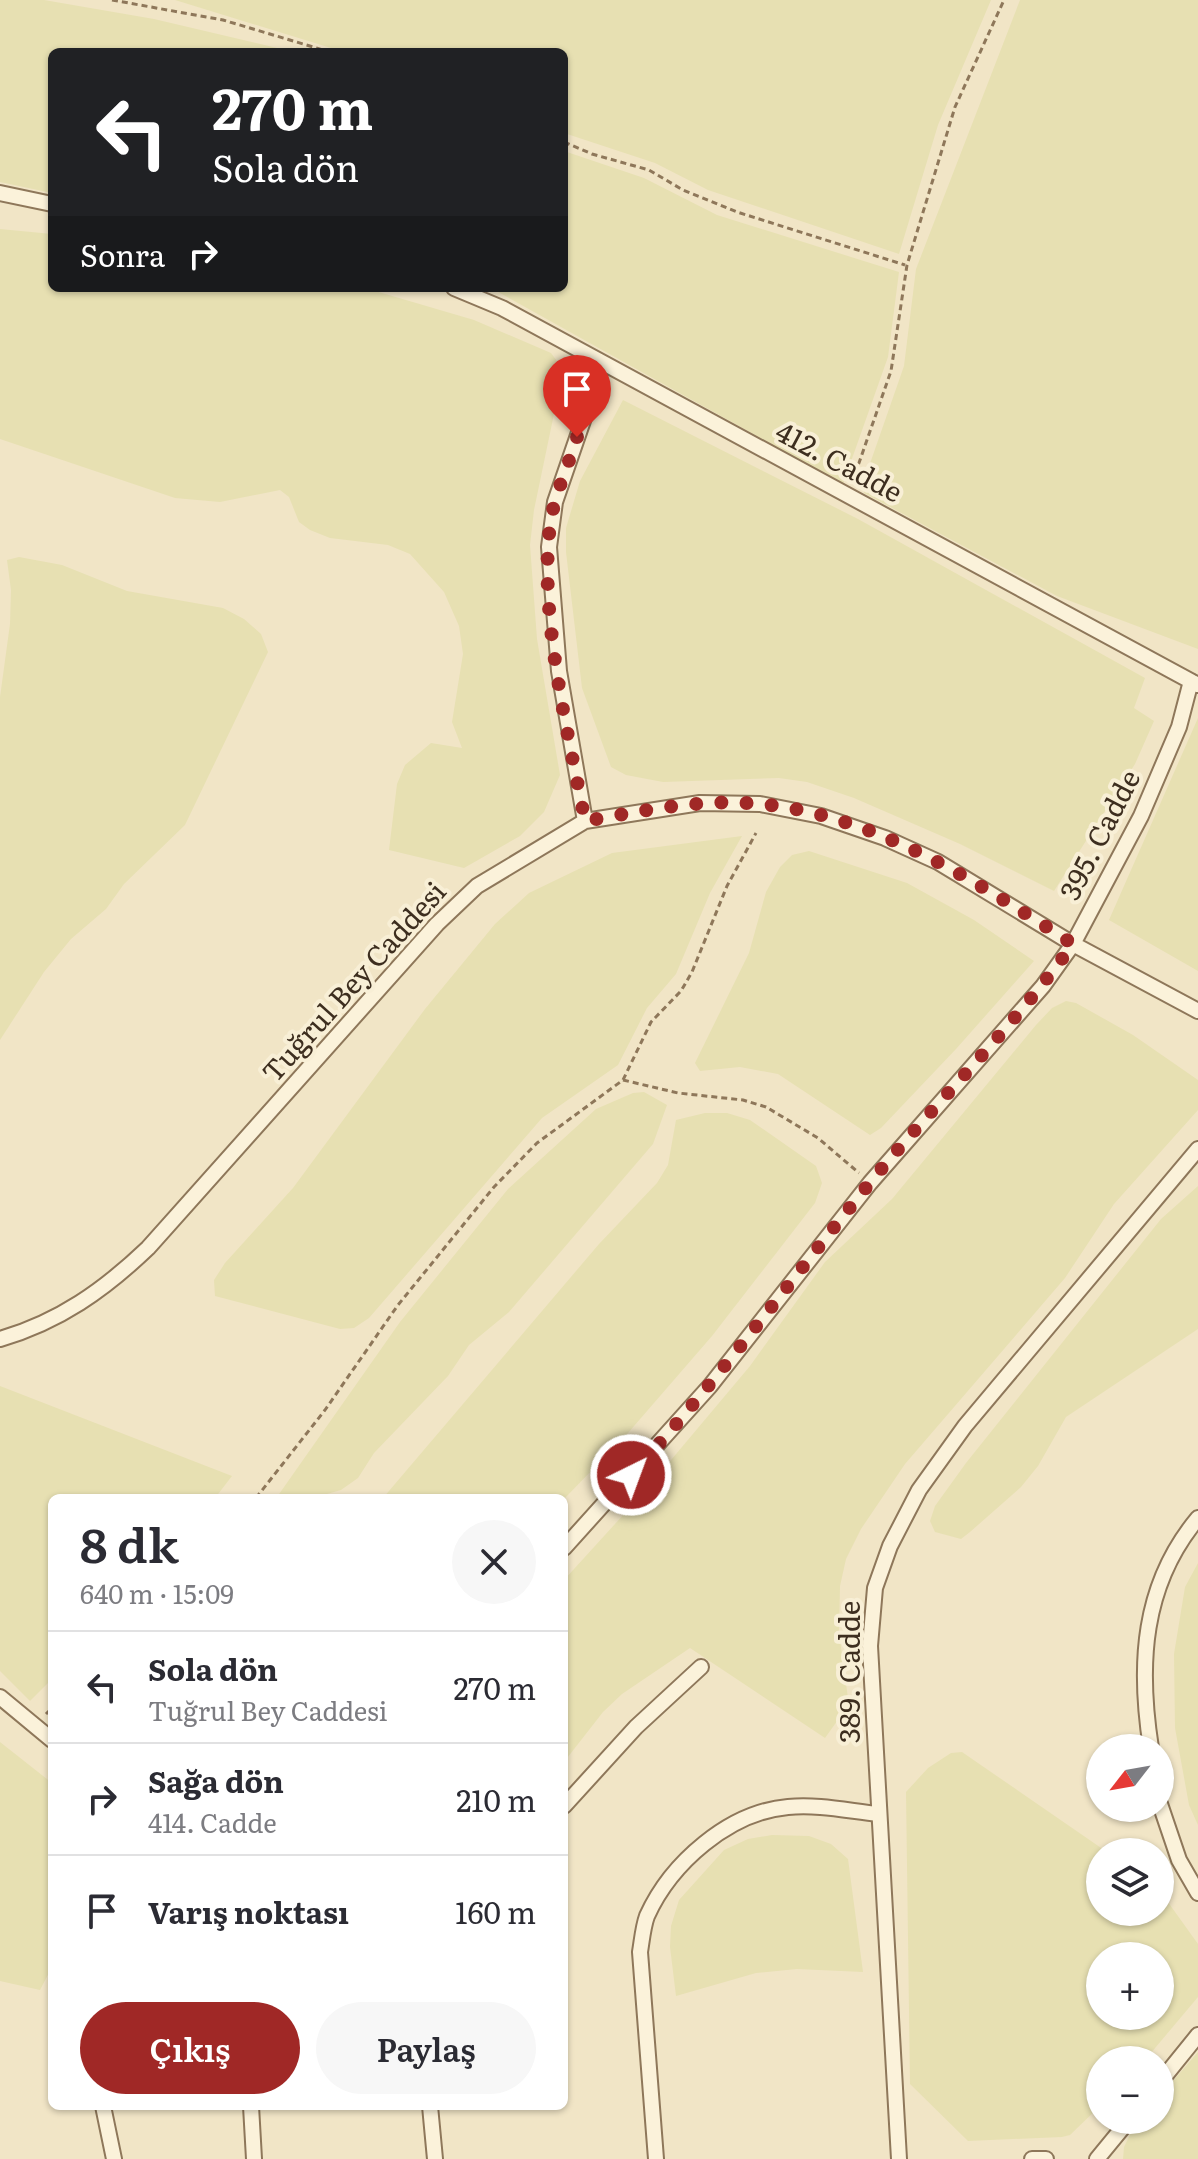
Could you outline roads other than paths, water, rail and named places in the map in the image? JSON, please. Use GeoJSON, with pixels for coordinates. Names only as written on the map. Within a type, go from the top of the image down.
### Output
{"type":"FeatureCollection","features":[{"type":"Feature","properties":{"kind":"street"},"geometry":{"type":"LineString","coordinates":[[0,193],[48,203]]}},
{"type":"Feature","properties":{"kind":"street","name":"412. Cadde"},"geometry":{"type":"LineString","coordinates":[[464,292],[502,308],[1194,683]]}},
{"type":"Feature","properties":{"kind":"street"},"geometry":{"type":"LineString","coordinates":[[585,821],[559,671],[549,547],[555,502],[586,412],[598,361]]}},
{"type":"Feature","properties":{"kind":"street","name":"395. Cadde"},"geometry":{"type":"LineString","coordinates":[[568,1544],[710,1386],[870,1183],[1043,986],[1073,944],[1168,757],[1194,683]]}},
{"type":"Feature","properties":{"kind":"street","name":"Tuğrul Bey Caddesi"},"geometry":{"type":"LineString","coordinates":[[0,1339],[68,1312],[110,1284],[159,1237],[437,924],[477,886],[585,821],[700,803],[760,804],[821,816],[885,838],[938,862],[1073,944],[1198,1011]]}},
{"type":"Feature","properties":{"kind":"street","name":"389. Cadde"},"geometry":{"type":"LineString","coordinates":[[899,2159],[870,1646],[875,1588],[890,1546],[919,1490],[965,1426],[1198,1149]]}},
{"type":"Feature","properties":{"kind":"street"},"geometry":{"type":"LineString","coordinates":[[1150,1734],[1143,1663],[1149,1615],[1163,1572],[1198,1518]]}},
{"type":"Feature","properties":{"kind":"street"},"geometry":{"type":"LineString","coordinates":[[568,1802],[636,1727],[701,1667]]}},
{"type":"Feature","properties":{"kind":"street"},"geometry":{"type":"LineString","coordinates":[[0,1697],[48,1737]]}},
{"type":"Feature","properties":{"kind":"street"},"geometry":{"type":"LineString","coordinates":[[656,2159],[640,1952],[646,1919],[662,1889],[697,1851],[725,1828],[756,1814],[786,1807],[879,1814]]}},
{"type":"Feature","properties":{"kind":"street"},"geometry":{"type":"LineString","coordinates":[[1166,1822],[1179,1860],[1198,1893]]}},
{"type":"Feature","properties":{"kind":"street"},"geometry":{"type":"LineString","coordinates":[[1174,2065],[1198,2035]]}},
{"type":"Feature","properties":{"kind":"street"},"geometry":{"type":"LineString","coordinates":[[104,2110],[114,2159]]}},
{"type":"Feature","properties":{"kind":"street"},"geometry":{"type":"LineString","coordinates":[[251,2110],[254,2159]]}},
{"type":"Feature","properties":{"kind":"street"},"geometry":{"type":"LineString","coordinates":[[430,2110],[435,2159]]}},
{"type":"Feature","properties":{"kind":"street"},"geometry":{"type":"LineString","coordinates":[[1097,2159],[1118,2134]]}},
{"type":"Feature","properties":{"kind":"street"},"geometry":{"type":"LineString","coordinates":[[1032,2159],[1046,2159]]}}]}
